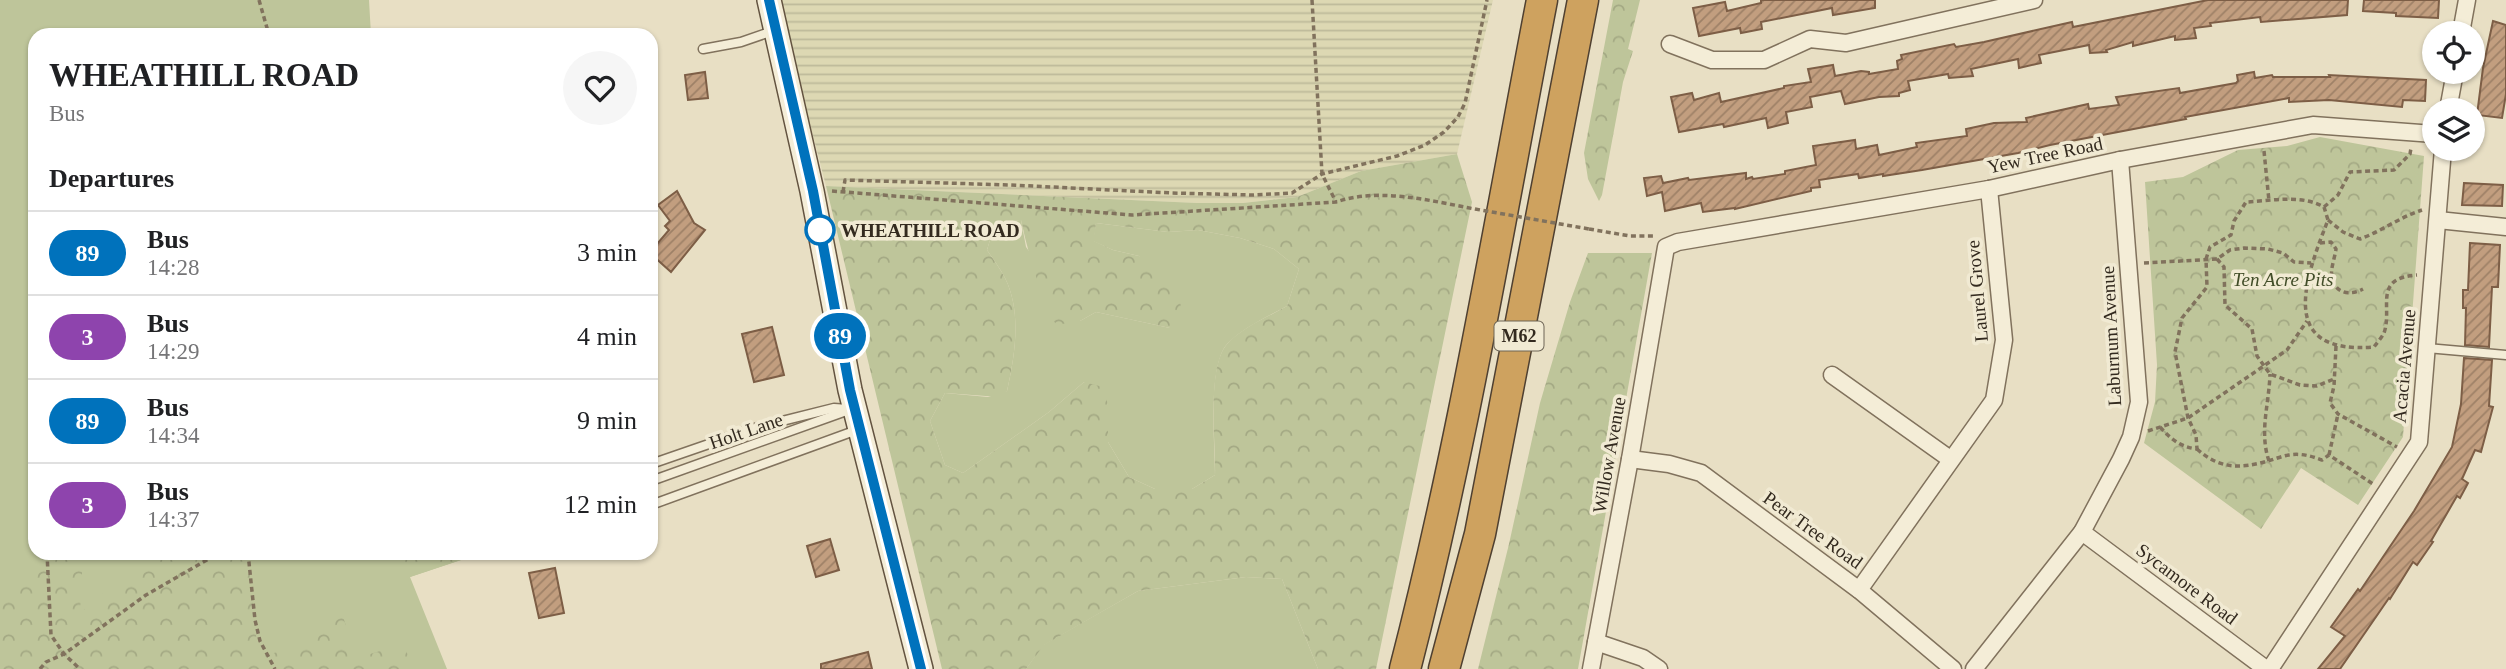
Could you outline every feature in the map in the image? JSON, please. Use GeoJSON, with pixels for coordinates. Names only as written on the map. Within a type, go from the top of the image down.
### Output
{"type":"FeatureCollection","features":[{"type":"Feature","properties":{"kind":"highway","name":"M62"},"geometry":{"type":"LineString","coordinates":[[1405,669],[1457,455],[1542,0]]}},
{"type":"Feature","properties":{"kind":"highway","name":"M62"},"geometry":{"type":"LineString","coordinates":[[1444,669],[1480,534],[1583,0]]}},
{"type":"Feature","properties":{"kind":"street"},"geometry":{"type":"LineString","coordinates":[[769,0],[813,191],[855,416],[921,669]]}},
{"type":"Feature","properties":{"kind":"street"},"geometry":{"type":"LineString","coordinates":[[1670,44],[1712,60],[1764,60],[1810,39],[1846,43],[1969,6],[2034,0]]}},
{"type":"Feature","properties":{"kind":"street"},"geometry":{"type":"LineString","coordinates":[[2463,21],[2467,0]]}},
{"type":"Feature","properties":{"kind":"street","name":"Yew Tree Road"},"geometry":{"type":"LineString","coordinates":[[1666,247],[1678,242],[1989,189],[2120,160],[2313,125],[2422,133]]}},
{"type":"Feature","properties":{"kind":"street","name":"Laburnum Avenue"},"geometry":{"type":"LineString","coordinates":[[1974,669],[2082,532],[2131,437],[2138,402],[2120,160]]}},
{"type":"Feature","properties":{"kind":"street","name":"Acacia Avenue"},"geometry":{"type":"LineString","coordinates":[[2268,669],[2419,442],[2442,161]]}},
{"type":"Feature","properties":{"kind":"street","name":"Laurel Grove"},"geometry":{"type":"LineString","coordinates":[[1858,590],[1994,400],[2004,340],[1989,189]]}},
{"type":"Feature","properties":{"kind":"street"},"geometry":{"type":"LineString","coordinates":[[2438,215],[2506,227]]}},
{"type":"Feature","properties":{"kind":"street","name":"Willow Avenue"},"geometry":{"type":"LineString","coordinates":[[1591,669],[1666,247]]}},
{"type":"Feature","properties":{"kind":"street"},"geometry":{"type":"LineString","coordinates":[[1832,375],[1950,459]]}},
{"type":"Feature","properties":{"kind":"street","name":"Pear Tree Road"},"geometry":{"type":"LineString","coordinates":[[1630,459],[1670,464],[1700,473],[1858,590],[1953,669]]}},
{"type":"Feature","properties":{"kind":"street","name":"Sycamore Road"},"geometry":{"type":"LineString","coordinates":[[2082,532],[2268,669]]}},
{"type":"Feature","properties":{"kind":"street"},"geometry":{"type":"LineString","coordinates":[[1597,642],[1643,658],[1659,669]]}},
{"type":"Feature","properties":{"kind":"lane"},"geometry":{"type":"LineString","coordinates":[[703,49],[741,42],[776,30]]}},
{"type":"Feature","properties":{"kind":"lane"},"geometry":{"type":"LineString","coordinates":[[2427,348],[2506,355]]}},
{"type":"Feature","properties":{"kind":"lane","name":"Holt Lane"},"geometry":{"type":"LineString","coordinates":[[658,462],[769,424],[834,408],[855,416]]}},
{"type":"Feature","properties":{"kind":"lane"},"geometry":{"type":"LineString","coordinates":[[658,502],[855,416]]}},
{"type":"Feature","properties":{"kind":"lane","name":"Holt Lane"},"geometry":{"type":"LineString","coordinates":[[658,479],[855,416]]}},
{"type":"Feature","properties":{"kind":"path"},"geometry":{"type":"LineString","coordinates":[[259,0],[268,28]]}},
{"type":"Feature","properties":{"kind":"path"},"geometry":{"type":"LineString","coordinates":[[1312,0],[1322,174],[1336,202]]}},
{"type":"Feature","properties":{"kind":"path"},"geometry":{"type":"LineString","coordinates":[[843,192],[845,180],[1253,195],[1292,193],[1322,174],[1397,156],[1425,145],[1444,132],[1458,117],[1465,103],[1487,0]]}},
{"type":"Feature","properties":{"kind":"path"},"geometry":{"type":"LineString","coordinates":[[2324,207],[2338,195],[2350,172],[2394,170],[2410,154],[2413,132]]}},
{"type":"Feature","properties":{"kind":"path"},"geometry":{"type":"LineString","coordinates":[[2263,134],[2269,201]]}},
{"type":"Feature","properties":{"kind":"path"},"geometry":{"type":"LineString","coordinates":[[813,191],[1132,215],[1336,202],[1352,197],[1399,197],[1630,236],[1653,235]]}},
{"type":"Feature","properties":{"kind":"path"},"geometry":{"type":"LineString","coordinates":[[2197,449],[2196,435],[2188,418],[2175,352],[2182,318],[2207,287],[2206,259],[2210,247],[2231,235],[2234,221],[2246,202],[2301,199],[2314,201],[2324,207],[2328,220],[2343,232],[2360,239],[2404,216],[2424,210],[2438,215]]}},
{"type":"Feature","properties":{"kind":"path"},"geometry":{"type":"LineString","coordinates":[[2328,220],[2311,263],[2306,286],[2307,321],[2316,335],[2336,346],[2374,347],[2384,333],[2385,296],[2394,283],[2403,276],[2433,276]]}},
{"type":"Feature","properties":{"kind":"path"},"geometry":{"type":"LineString","coordinates":[[2320,243],[2331,242],[2336,249],[2331,276],[2336,287],[2344,293],[2353,294],[2363,289]]}},
{"type":"Feature","properties":{"kind":"path"},"geometry":{"type":"LineString","coordinates":[[2128,264],[2217,258],[2230,250],[2268,248],[2283,253],[2294,262],[2311,263]]}},
{"type":"Feature","properties":{"kind":"path"},"geometry":{"type":"LineString","coordinates":[[2217,258],[2224,267],[2225,305],[2252,330],[2257,356],[2270,374],[2300,385],[2317,386],[2334,379]]}},
{"type":"Feature","properties":{"kind":"path"},"geometry":{"type":"LineString","coordinates":[[2131,437],[2188,418],[2287,350],[2307,321]]}},
{"type":"Feature","properties":{"kind":"path"},"geometry":{"type":"LineString","coordinates":[[2336,346],[2330,403],[2338,414],[2412,455]]}},
{"type":"Feature","properties":{"kind":"path"},"geometry":{"type":"LineString","coordinates":[[2269,461],[2264,446],[2263,425],[2269,397],[2270,374]]}},
{"type":"Feature","properties":{"kind":"path"},"geometry":{"type":"LineString","coordinates":[[2160,427],[2169,437],[2184,447],[2197,449],[2209,460],[2226,466],[2244,467],[2286,455],[2304,454],[2322,460],[2329,455],[2338,414]]}},
{"type":"Feature","properties":{"kind":"path"},"geometry":{"type":"LineString","coordinates":[[2329,455],[2387,493]]}},
{"type":"Feature","properties":{"kind":"path"},"geometry":{"type":"LineString","coordinates":[[47,560],[51,635],[64,654],[80,669]]}},
{"type":"Feature","properties":{"kind":"path"},"geometry":{"type":"LineString","coordinates":[[40,669],[46,662],[64,654],[146,595],[207,560]]}},
{"type":"Feature","properties":{"kind":"path"},"geometry":{"type":"LineString","coordinates":[[249,560],[260,641],[275,669]]}},
{"type":"Feature","properties":{"kind":"shaded area"},"geometry":{"type":"Polygon","coordinates":[[[778,0],[1493,0],[1457,154],[1361,171],[1297,197],[1243,203],[1197,203],[826,186],[778,0]]]}},
{"type":"Feature","properties":{"kind":"green space"},"geometry":{"type":"Polygon","coordinates":[[[0,0],[369,0],[371,28],[28,28],[28,560],[461,560],[410,577],[447,669],[0,669],[0,0]]]}},
{"type":"Feature","properties":{"kind":"green space"},"geometry":{"type":"Polygon","coordinates":[[[1613,0],[1640,0],[1628,49],[1633,51],[1623,82],[1599,201],[1588,179],[1584,153],[1613,0]]]}},
{"type":"Feature","properties":{"kind":"green space","name":"Ten Acre Pits"},"geometry":{"type":"Polygon","coordinates":[[[2320,137],[2422,156],[2424,161],[2403,437],[2358,505],[2301,468],[2261,529],[2144,443],[2155,402],[2157,365],[2145,182],[2183,177],[2238,150],[2287,146],[2320,137]]]}},
{"type":"Feature","properties":{"kind":"green space"},"geometry":{"type":"Polygon","coordinates":[[[1457,154],[1472,202],[1376,669],[1318,669],[1282,579],[1246,577],[1138,591],[1044,645],[1026,669],[942,669],[826,186],[1243,203],[1297,197],[1361,171],[1457,154]],[[1021,220],[995,223],[987,250],[1005,278],[1014,305],[1014,348],[1007,391],[999,397],[945,393],[930,421],[945,465],[963,473],[1049,412],[1084,382],[1103,387],[1108,405],[1108,442],[1129,477],[1155,489],[1192,489],[1215,475],[1214,387],[1221,354],[1228,343],[1241,332],[1287,306],[1299,269],[1274,249],[1240,238],[1198,230],[1168,232],[1096,223],[1094,241],[1113,250],[1139,256],[1174,287],[1183,311],[1170,328],[1096,312],[1080,321],[1056,325],[1031,261],[1021,220]]]}},
{"type":"Feature","properties":{"kind":"green space"},"geometry":{"type":"Polygon","coordinates":[[[1021,220],[1026,247],[1080,321],[1096,312],[1170,328],[1139,256],[1113,250],[1093,241],[1096,223],[1168,232],[1198,230],[1240,238],[1274,249],[1299,269],[1287,306],[1241,332],[1221,353],[1214,406],[1215,475],[1192,489],[1155,489],[1129,477],[1108,442],[1108,405],[1084,382],[1049,412],[963,473],[945,465],[930,421],[945,393],[988,397],[1007,391],[1014,348],[1014,305],[1005,278],[987,250],[995,223],[1021,220]]]}},
{"type":"Feature","properties":{"kind":"green space"},"geometry":{"type":"Polygon","coordinates":[[[1588,253],[1652,253],[1578,669],[1478,669],[1540,403],[1570,302],[1588,253]]]}},
{"type":"Feature","properties":{"kind":"green space"},"geometry":{"type":"Polygon","coordinates":[[[42,560],[83,560],[80,613],[133,568],[151,560],[249,560],[258,656],[289,650],[340,608],[357,658],[403,644],[414,669],[0,669],[0,590],[29,586],[42,560]]]}},
{"type":"Feature","properties":{"kind":"green space"},"geometry":{"type":"Polygon","coordinates":[[[397,560],[461,560],[410,577],[397,560]]]}},
{"type":"Feature","properties":{"kind":"green space"},"geometry":{"type":"Polygon","coordinates":[[[1246,577],[1282,579],[1318,669],[1026,669],[1043,645],[1138,591],[1246,577]]]}},
{"type":"Feature","properties":{"kind":"building"},"geometry":{"type":"Polygon","coordinates":[[[1761,0],[1875,0],[1875,8],[1833,15],[1832,8],[1761,22],[1762,29],[1741,33],[1740,28],[1699,36],[1693,8],[1725,2],[1727,11],[1761,3],[1761,0]]]}},
{"type":"Feature","properties":{"kind":"building"},"geometry":{"type":"Polygon","coordinates":[[[2208,0],[2348,0],[2347,15],[2261,22],[2260,17],[2210,23],[2211,26],[2194,28],[2196,38],[2175,40],[2175,36],[2133,46],[2133,42],[2106,50],[2107,52],[2090,53],[2089,45],[2039,55],[2041,63],[2019,68],[2018,59],[1971,69],[1973,76],[1949,78],[1948,74],[1908,81],[1910,90],[1899,93],[1899,96],[1845,104],[1841,91],[1810,97],[1812,107],[1786,112],[1788,123],[1768,128],[1766,118],[1724,127],[1723,124],[1679,132],[1671,97],[1692,93],[1694,100],[1719,93],[1721,102],[1811,82],[1808,69],[1833,65],[1835,76],[1898,69],[1897,61],[1902,59],[1901,55],[1954,44],[1956,47],[1984,42],[2072,22],[2073,27],[2208,0]]]}},
{"type":"Feature","properties":{"kind":"building"},"geometry":{"type":"Polygon","coordinates":[[[2364,0],[2439,0],[2438,18],[2363,11],[2364,0]]]}},
{"type":"Feature","properties":{"kind":"building"},"geometry":{"type":"Polygon","coordinates":[[[2493,21],[2506,25],[2506,94],[2502,118],[2485,116],[2485,98],[2479,98],[2481,84],[2485,84],[2485,59],[2493,21]]]}},
{"type":"Feature","properties":{"kind":"building"},"geometry":{"type":"Polygon","coordinates":[[[705,72],[708,98],[688,100],[685,75],[705,72]]]}},
{"type":"Feature","properties":{"kind":"building"},"geometry":{"type":"Polygon","coordinates":[[[2254,72],[2255,78],[2272,75],[2330,77],[2329,75],[2422,80],[2422,84],[2426,84],[2425,98],[2422,98],[2422,101],[2403,100],[2402,107],[2329,100],[2289,102],[2289,98],[1922,170],[1859,178],[1858,174],[1819,180],[1820,187],[1811,188],[1811,191],[1735,209],[1703,212],[1701,203],[1665,211],[1662,192],[1647,196],[1644,178],[1661,176],[1663,183],[1746,173],[1746,179],[1785,174],[1785,171],[1816,165],[1813,146],[1855,140],[1856,149],[1877,145],[1879,155],[1917,147],[1916,143],[1967,136],[1966,129],[1994,123],[2027,122],[2026,118],[2088,104],[2089,109],[2119,105],[2116,97],[2179,88],[2180,93],[2236,83],[2237,75],[2254,72]]]}},
{"type":"Feature","properties":{"kind":"building"},"geometry":{"type":"Polygon","coordinates":[[[2464,183],[2503,185],[2502,206],[2462,205],[2464,183]]]}},
{"type":"Feature","properties":{"kind":"building"},"geometry":{"type":"Polygon","coordinates":[[[677,191],[694,223],[705,230],[671,272],[658,260],[658,243],[669,230],[665,226],[670,221],[658,205],[677,191]]]}},
{"type":"Feature","properties":{"kind":"building"},"geometry":{"type":"Polygon","coordinates":[[[2470,243],[2500,245],[2498,287],[2492,287],[2489,347],[2465,345],[2466,308],[2463,308],[2463,290],[2468,290],[2470,243]]]}},
{"type":"Feature","properties":{"kind":"building"},"geometry":{"type":"Polygon","coordinates":[[[772,327],[784,375],[754,382],[742,334],[772,327]]]}},
{"type":"Feature","properties":{"kind":"building"},"geometry":{"type":"Polygon","coordinates":[[[2464,358],[2492,360],[2489,406],[2493,407],[2481,452],[2475,450],[2462,479],[2468,483],[2460,498],[2457,496],[2431,541],[2433,542],[2417,565],[2413,562],[2340,669],[2318,669],[2345,636],[2331,627],[2358,589],[2360,591],[2414,511],[2452,447],[2461,404],[2464,358]]]}},
{"type":"Feature","properties":{"kind":"building"},"geometry":{"type":"Polygon","coordinates":[[[830,539],[839,570],[816,577],[807,546],[830,539]]]}},
{"type":"Feature","properties":{"kind":"building"},"geometry":{"type":"Polygon","coordinates":[[[555,568],[564,613],[539,618],[529,573],[555,568]]]}},
{"type":"Feature","properties":{"kind":"building"},"geometry":{"type":"Polygon","coordinates":[[[868,652],[872,669],[821,669],[821,664],[868,652]]]}},
{"type":"Feature","properties":{"kind":"bus line","name":"89"},"geometry":{"type":"LineString","coordinates":[[769,0],[813,191],[850,390],[921,669]]}},
{"type":"Feature","properties":{"kind":"place","name":"WHEATHILL ROAD"},"geometry":{"type":"Point","coordinates":[820,230]}}]}
